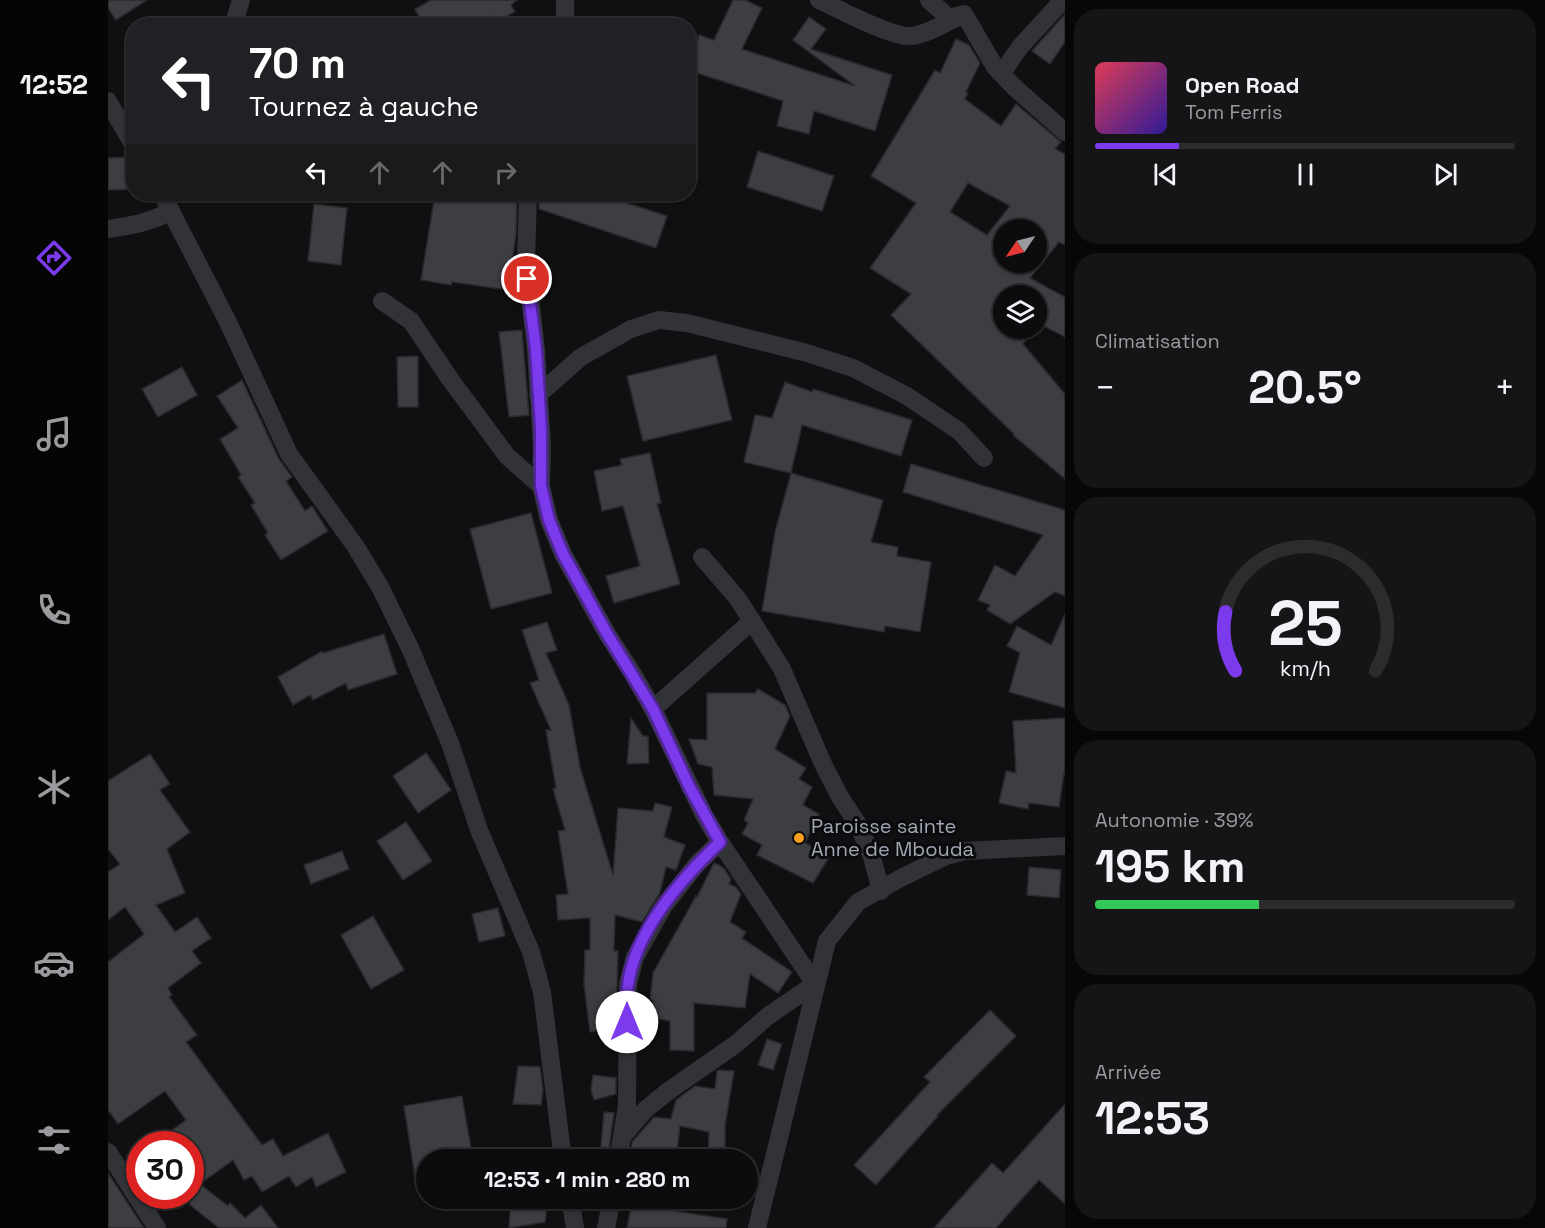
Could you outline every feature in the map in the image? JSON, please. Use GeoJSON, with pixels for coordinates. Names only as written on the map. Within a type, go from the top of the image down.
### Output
{"type":"FeatureCollection","features":[{"type":"Feature","properties":{"kind":"street"},"geometry":{"type":"LineString","coordinates":[[235,18],[241,0]]}},
{"type":"Feature","properties":{"kind":"street"},"geometry":{"type":"LineString","coordinates":[[565,0],[565,18]]}},
{"type":"Feature","properties":{"kind":"street"},"geometry":{"type":"LineString","coordinates":[[819,0],[894,33],[908,36],[919,34],[964,14]]}},
{"type":"Feature","properties":{"kind":"street"},"geometry":{"type":"LineString","coordinates":[[929,0],[949,18],[964,14]]}},
{"type":"Feature","properties":{"kind":"street"},"geometry":{"type":"LineString","coordinates":[[1002,74],[1020,46],[1063,0]]}},
{"type":"Feature","properties":{"kind":"street"},"geometry":{"type":"LineString","coordinates":[[964,14],[995,67],[1065,132]]}},
{"type":"Feature","properties":{"kind":"street"},"geometry":{"type":"LineString","coordinates":[[108,101],[126,132]]}},
{"type":"Feature","properties":{"kind":"street"},"geometry":{"type":"LineString","coordinates":[[166,201],[228,322],[289,454],[356,547],[380,587],[410,648],[450,743],[479,831],[531,952],[542,992],[562,1149]]}},
{"type":"Feature","properties":{"kind":"street"},"geometry":{"type":"LineString","coordinates":[[528,201],[526,261],[542,446],[541,486],[549,520],[563,554],[606,632],[653,709],[690,788],[720,842],[815,984]]}},
{"type":"Feature","properties":{"kind":"street"},"geometry":{"type":"LineString","coordinates":[[108,229],[155,220],[171,211]]}},
{"type":"Feature","properties":{"kind":"street"},"geometry":{"type":"LineString","coordinates":[[382,302],[411,321],[450,379],[507,456],[541,486]]}},
{"type":"Feature","properties":{"kind":"street"},"geometry":{"type":"LineString","coordinates":[[538,395],[581,357],[631,329],[659,320],[687,323],[853,368],[907,396],[959,431],[984,458]]}},
{"type":"Feature","properties":{"kind":"street"},"geometry":{"type":"LineString","coordinates":[[702,557],[738,599],[782,669],[823,764],[840,797],[859,826],[872,857],[881,891]]}},
{"type":"Feature","properties":{"kind":"street"},"geometry":{"type":"LineString","coordinates":[[653,709],[752,621]]}},
{"type":"Feature","properties":{"kind":"street"},"geometry":{"type":"LineString","coordinates":[[620,1149],[627,1106],[628,984],[635,957],[663,907],[697,864],[720,842]]}},
{"type":"Feature","properties":{"kind":"street"},"geometry":{"type":"LineString","coordinates":[[757,1228],[827,941],[858,902],[946,856],[975,850],[1065,846]]}},
{"type":"Feature","properties":{"kind":"street"},"geometry":{"type":"LineString","coordinates":[[622,1137],[645,1110],[667,1092],[736,1044],[768,1016],[815,984]]}},
{"type":"Feature","properties":{"kind":"street"},"geometry":{"type":"LineString","coordinates":[[108,1152],[157,1228]]}},
{"type":"Feature","properties":{"kind":"street"},"geometry":{"type":"LineString","coordinates":[[572,1209],[575,1228]]}},
{"type":"Feature","properties":{"kind":"street"},"geometry":{"type":"LineString","coordinates":[[606,1228],[610,1209]]}},
{"type":"Feature","properties":{"kind":"building"},"geometry":{"type":"Polygon","coordinates":[[[108,0],[147,0],[116,20],[108,8],[108,0]]]}},
{"type":"Feature","properties":{"kind":"building"},"geometry":{"type":"Polygon","coordinates":[[[431,0],[517,0],[511,5],[515,12],[503,18],[494,16],[491,18],[420,18],[415,9],[431,0]]]}},
{"type":"Feature","properties":{"kind":"building"},"geometry":{"type":"Polygon","coordinates":[[[733,0],[745,0],[762,8],[742,49],[855,86],[793,40],[809,17],[826,29],[811,49],[892,75],[875,131],[814,111],[809,134],[777,126],[783,101],[696,73],[696,45],[699,35],[714,40],[733,0]]]}},
{"type":"Feature","properties":{"kind":"building"},"geometry":{"type":"Polygon","coordinates":[[[1065,14],[1065,42],[1050,64],[1032,51],[1065,14]]]}},
{"type":"Feature","properties":{"kind":"building"},"geometry":{"type":"Polygon","coordinates":[[[956,39],[969,45],[980,63],[965,99],[1001,126],[1016,104],[1061,142],[1055,149],[1065,154],[1065,245],[1059,242],[1047,257],[1047,219],[1000,219],[1010,206],[968,183],[950,212],[987,235],[993,227],[993,273],[1034,273],[1030,278],[1043,285],[993,285],[993,339],[1027,339],[1023,344],[1065,394],[1065,479],[1013,435],[891,315],[911,294],[870,268],[916,203],[871,176],[935,70],[940,73],[956,39]]]}},
{"type":"Feature","properties":{"kind":"building"},"geometry":{"type":"Polygon","coordinates":[[[758,151],[834,176],[822,211],[747,187],[758,151]]]}},
{"type":"Feature","properties":{"kind":"building"},"geometry":{"type":"Polygon","coordinates":[[[126,157],[126,189],[108,190],[108,158],[126,157]]]}},
{"type":"Feature","properties":{"kind":"building"},"geometry":{"type":"Polygon","coordinates":[[[434,201],[517,201],[516,234],[508,290],[421,280],[434,201]]]}},
{"type":"Feature","properties":{"kind":"building"},"geometry":{"type":"Polygon","coordinates":[[[539,201],[621,201],[667,216],[656,248],[539,209],[539,201]]]}},
{"type":"Feature","properties":{"kind":"building"},"geometry":{"type":"Polygon","coordinates":[[[314,204],[347,208],[341,265],[308,261],[314,204]]]}},
{"type":"Feature","properties":{"kind":"building"},"geometry":{"type":"Polygon","coordinates":[[[1047,287],[1065,297],[1065,337],[1047,328],[1047,287]]]}},
{"type":"Feature","properties":{"kind":"building"},"geometry":{"type":"Polygon","coordinates":[[[522,330],[529,415],[509,417],[499,332],[522,330]]]}},
{"type":"Feature","properties":{"kind":"building"},"geometry":{"type":"Polygon","coordinates":[[[716,355],[732,420],[643,441],[627,376],[716,355]]]}},
{"type":"Feature","properties":{"kind":"building"},"geometry":{"type":"Polygon","coordinates":[[[418,356],[418,407],[398,407],[397,357],[418,356]]]}},
{"type":"Feature","properties":{"kind":"building"},"geometry":{"type":"Polygon","coordinates":[[[182,367],[197,395],[158,417],[142,389],[182,367]]]}},
{"type":"Feature","properties":{"kind":"building"},"geometry":{"type":"Polygon","coordinates":[[[242,380],[279,459],[292,477],[286,481],[305,511],[312,506],[328,531],[281,560],[265,535],[268,533],[251,505],[255,503],[238,477],[241,475],[220,439],[238,428],[217,396],[242,380]]]}},
{"type":"Feature","properties":{"kind":"building"},"geometry":{"type":"Polygon","coordinates":[[[785,382],[812,392],[813,389],[912,420],[901,456],[802,425],[791,473],[744,462],[755,415],[772,418],[785,382]]]}},
{"type":"Feature","properties":{"kind":"building"},"geometry":{"type":"Polygon","coordinates":[[[650,453],[661,503],[657,504],[680,584],[614,603],[606,576],[640,566],[623,506],[602,511],[594,471],[622,465],[620,459],[650,453]]]}},
{"type":"Feature","properties":{"kind":"building"},"geometry":{"type":"Polygon","coordinates":[[[911,464],[1065,510],[1065,596],[1055,592],[1010,624],[987,610],[990,605],[978,600],[995,565],[1015,576],[1043,535],[903,492],[911,464]]]}},
{"type":"Feature","properties":{"kind":"building"},"geometry":{"type":"Polygon","coordinates":[[[791,473],[883,500],[871,542],[898,547],[897,556],[931,562],[920,632],[885,626],[884,632],[762,611],[775,532],[791,473]]]}},
{"type":"Feature","properties":{"kind":"building"},"geometry":{"type":"Polygon","coordinates":[[[531,513],[552,593],[491,609],[470,529],[531,513]]]}},
{"type":"Feature","properties":{"kind":"building"},"geometry":{"type":"Polygon","coordinates":[[[1065,614],[1065,708],[1009,692],[1020,653],[1007,646],[1017,626],[1051,645],[1065,614]]]}},
{"type":"Feature","properties":{"kind":"building"},"geometry":{"type":"Polygon","coordinates":[[[547,622],[557,650],[546,653],[569,705],[580,767],[613,875],[618,808],[653,811],[655,803],[672,807],[664,837],[685,845],[676,870],[666,867],[660,893],[642,922],[615,915],[614,951],[618,951],[616,1028],[590,1032],[584,985],[585,950],[590,950],[590,918],[558,920],[556,895],[568,894],[558,831],[565,830],[553,789],[556,788],[546,730],[551,730],[530,683],[539,680],[522,630],[547,622]]]}},
{"type":"Feature","properties":{"kind":"building"},"geometry":{"type":"Polygon","coordinates":[[[384,634],[397,674],[348,690],[346,683],[313,700],[310,695],[293,705],[278,677],[322,651],[323,653],[384,634]]]}},
{"type":"Feature","properties":{"kind":"building"},"geometry":{"type":"Polygon","coordinates":[[[758,689],[785,705],[790,716],[775,749],[806,768],[799,779],[812,787],[803,805],[819,814],[805,843],[830,856],[813,883],[757,855],[762,845],[742,834],[748,823],[744,820],[753,799],[714,795],[712,767],[698,764],[689,739],[707,740],[707,693],[755,693],[758,689]]]}},
{"type":"Feature","properties":{"kind":"building"},"geometry":{"type":"Polygon","coordinates":[[[631,718],[643,736],[648,736],[649,763],[627,764],[631,718]]]}},
{"type":"Feature","properties":{"kind":"building"},"geometry":{"type":"Polygon","coordinates":[[[1065,718],[1065,767],[1059,807],[1029,803],[1028,809],[999,803],[1006,771],[1016,773],[1013,721],[1065,718]]]}},
{"type":"Feature","properties":{"kind":"building"},"geometry":{"type":"Polygon","coordinates":[[[426,753],[451,790],[418,813],[393,776],[426,753]]]}},
{"type":"Feature","properties":{"kind":"building"},"geometry":{"type":"Polygon","coordinates":[[[150,754],[170,784],[160,790],[190,832],[167,849],[185,893],[156,905],[175,932],[197,917],[211,938],[192,951],[201,963],[168,988],[172,995],[169,997],[197,1035],[186,1042],[262,1145],[273,1139],[283,1156],[328,1133],[346,1172],[316,1187],[312,1177],[296,1187],[289,1176],[262,1192],[252,1176],[244,1180],[233,1160],[204,1181],[204,1131],[171,1131],[186,1120],[165,1091],[118,1124],[108,1110],[108,962],[144,934],[125,907],[108,920],[108,872],[120,864],[108,849],[108,781],[150,754]]]}},
{"type":"Feature","properties":{"kind":"building"},"geometry":{"type":"Polygon","coordinates":[[[406,822],[432,861],[403,880],[377,841],[406,822]]]}},
{"type":"Feature","properties":{"kind":"building"},"geometry":{"type":"Polygon","coordinates":[[[342,851],[349,869],[311,884],[304,865],[342,851]]]}},
{"type":"Feature","properties":{"kind":"building"},"geometry":{"type":"Polygon","coordinates":[[[714,863],[723,867],[731,879],[729,884],[736,887],[741,894],[730,922],[746,932],[742,938],[792,972],[778,993],[750,974],[745,1008],[694,1003],[694,1051],[670,1050],[670,1021],[651,1018],[653,973],[714,863]]]}},
{"type":"Feature","properties":{"kind":"building"},"geometry":{"type":"Polygon","coordinates":[[[1029,867],[1061,870],[1059,898],[1027,895],[1029,867]]]}},
{"type":"Feature","properties":{"kind":"building"},"geometry":{"type":"Polygon","coordinates":[[[498,908],[505,936],[479,942],[472,914],[498,908]]]}},
{"type":"Feature","properties":{"kind":"building"},"geometry":{"type":"Polygon","coordinates":[[[373,916],[404,970],[371,989],[341,935],[373,916]]]}},
{"type":"Feature","properties":{"kind":"building"},"geometry":{"type":"Polygon","coordinates":[[[990,1010],[1016,1036],[937,1115],[876,1185],[854,1165],[930,1082],[924,1077],[990,1010]]]}},
{"type":"Feature","properties":{"kind":"building"},"geometry":{"type":"Polygon","coordinates":[[[767,1039],[782,1044],[773,1070],[758,1065],[767,1039]]]}},
{"type":"Feature","properties":{"kind":"building"},"geometry":{"type":"Polygon","coordinates":[[[518,1066],[540,1067],[543,1090],[541,1105],[513,1104],[518,1066]]]}},
{"type":"Feature","properties":{"kind":"building"},"geometry":{"type":"Polygon","coordinates":[[[717,1071],[734,1071],[725,1126],[725,1149],[708,1149],[709,1132],[680,1126],[677,1149],[631,1149],[632,1142],[654,1117],[671,1119],[676,1100],[695,1086],[715,1089],[717,1071]]]}},
{"type":"Feature","properties":{"kind":"building"},"geometry":{"type":"Polygon","coordinates":[[[593,1075],[616,1078],[616,1094],[594,1100],[591,1090],[593,1075]]]}},
{"type":"Feature","properties":{"kind":"building"},"geometry":{"type":"Polygon","coordinates":[[[462,1096],[471,1149],[416,1149],[416,1184],[404,1106],[462,1096]]]}},
{"type":"Feature","properties":{"kind":"building"},"geometry":{"type":"Polygon","coordinates":[[[1065,1104],[1065,1204],[1039,1180],[996,1228],[934,1228],[992,1163],[1003,1173],[1065,1104]]]}},
{"type":"Feature","properties":{"kind":"building"},"geometry":{"type":"Polygon","coordinates":[[[604,1112],[614,1113],[609,1148],[601,1147],[604,1112]]]}},
{"type":"Feature","properties":{"kind":"building"},"geometry":{"type":"Polygon","coordinates":[[[108,1173],[126,1200],[126,1209],[132,1209],[144,1228],[108,1228],[108,1173]]]}},
{"type":"Feature","properties":{"kind":"building"},"geometry":{"type":"Polygon","coordinates":[[[204,1187],[228,1206],[230,1203],[245,1218],[261,1205],[278,1228],[219,1228],[195,1209],[204,1209],[204,1187]]]}},
{"type":"Feature","properties":{"kind":"building"},"geometry":{"type":"Polygon","coordinates":[[[510,1209],[547,1209],[545,1222],[509,1228],[510,1209]]]}},
{"type":"Feature","properties":{"kind":"building"},"geometry":{"type":"Polygon","coordinates":[[[631,1209],[674,1209],[674,1211],[727,1219],[726,1228],[627,1228],[631,1209]]]}},
{"type":"Feature","properties":{"kind":"place","name":"Paroisse sainte Anne de Mbouda"},"geometry":{"type":"Point","coordinates":[799,838]}},
{"type":"Feature","properties":{"kind":"route"},"geometry":{"type":"LineString","coordinates":[[527,279],[536,350],[542,446],[541,486],[549,520],[563,554],[606,632],[653,709],[690,788],[720,842],[678,886],[647,933],[635,957],[628,984],[627,1022]]}}]}
